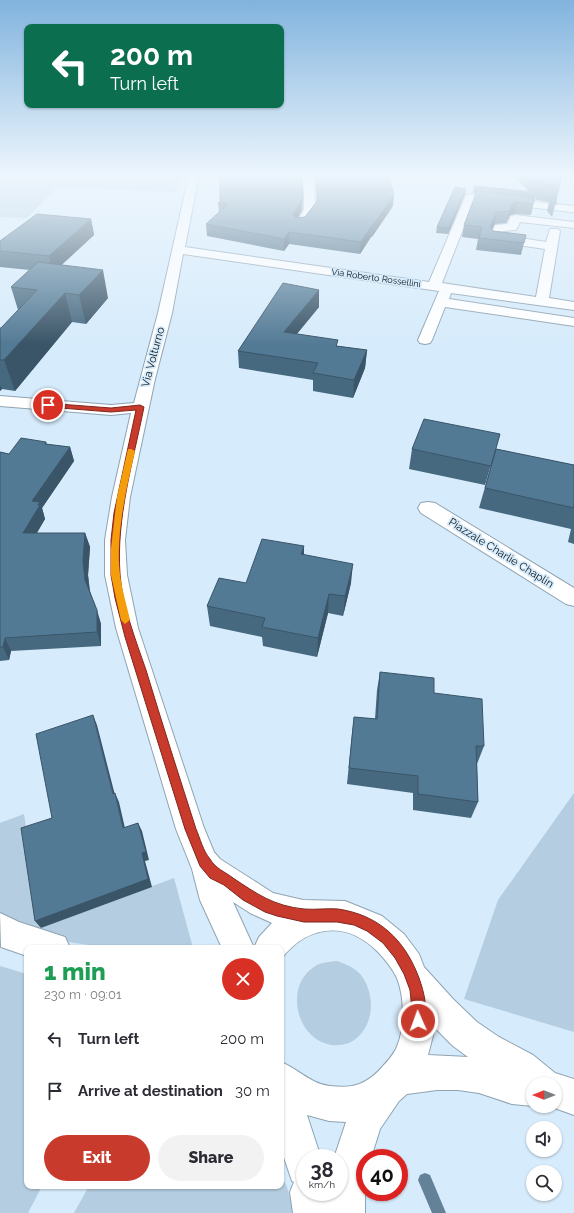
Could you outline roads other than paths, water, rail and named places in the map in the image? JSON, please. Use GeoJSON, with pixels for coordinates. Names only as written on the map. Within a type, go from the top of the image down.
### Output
{"type":"FeatureCollection","features":[{"type":"Feature","properties":{"kind":"street","name":"Via Volturno"},"geometry":{"type":"LineString","coordinates":[[183,232],[164,318],[148,372],[140,407],[117,519],[115,549],[116,575],[120,598],[131,640],[190,829],[204,862],[215,900],[229,926],[237,945]]}},
{"type":"Feature","properties":{"kind":"street"},"geometry":{"type":"LineString","coordinates":[[425,340],[440,302],[440,287],[458,232]]}},
{"type":"Feature","properties":{"kind":"street"},"geometry":{"type":"LineString","coordinates":[[497,232],[495,238],[552,246]]}},
{"type":"Feature","properties":{"kind":"street"},"geometry":{"type":"LineString","coordinates":[[542,301],[555,232]]}},
{"type":"Feature","properties":{"kind":"street","name":"Via Roberto Rossellini"},"geometry":{"type":"LineString","coordinates":[[179,250],[574,306]]}},
{"type":"Feature","properties":{"kind":"street"},"geometry":{"type":"LineString","coordinates":[[440,302],[574,322]]}},
{"type":"Feature","properties":{"kind":"street"},"geometry":{"type":"LineString","coordinates":[[0,401],[111,410],[140,407]]}},
{"type":"Feature","properties":{"kind":"street","name":"Piazzale Charlie Chaplin"},"geometry":{"type":"LineString","coordinates":[[428,508],[574,598]]}},
{"type":"Feature","properties":{"kind":"street","name":"Via Volturno"},"geometry":{"type":"LineString","coordinates":[[204,862],[214,874],[228,881],[247,896],[265,906],[290,913],[319,916],[337,915],[355,919],[372,926],[387,938],[400,954],[409,971],[416,990],[419,1010],[418,1031],[413,1051],[403,1070],[379,1096],[357,1142],[347,1190],[346,1213]]}},
{"type":"Feature","properties":{"kind":"street","name":"Via Volturno"},"geometry":{"type":"LineString","coordinates":[[273,945],[286,930],[302,921],[319,916]]}},
{"type":"Feature","properties":{"kind":"street"},"geometry":{"type":"LineString","coordinates":[[0,928],[12,936],[44,945]]}},
{"type":"Feature","properties":{"kind":"street"},"geometry":{"type":"LineString","coordinates":[[409,971],[441,1011],[455,1025],[487,1049],[522,1067],[534,1077]]}},
{"type":"Feature","properties":{"kind":"street"},"geometry":{"type":"LineString","coordinates":[[392,1082],[409,1075],[447,1072],[480,1076],[518,1089],[526,1088]]}},
{"type":"Feature","properties":{"kind":"street","name":"Via Volturno"},"geometry":{"type":"LineString","coordinates":[[284,1082],[298,1093],[316,1102],[336,1105],[355,1104],[374,1096],[392,1082]]}},
{"type":"Feature","properties":{"kind":"street"},"geometry":{"type":"LineString","coordinates":[[562,1094],[574,1098]]}},
{"type":"Feature","properties":{"kind":"street"},"geometry":{"type":"LineString","coordinates":[[284,1101],[300,1149]]}},
{"type":"Feature","properties":{"kind":"street"},"geometry":{"type":"LineString","coordinates":[[310,1201],[312,1213]]}},
{"type":"Feature","properties":{"kind":"waterway"},"geometry":{"type":"LineString","coordinates":[[425,1180],[439,1213]]}}]}
